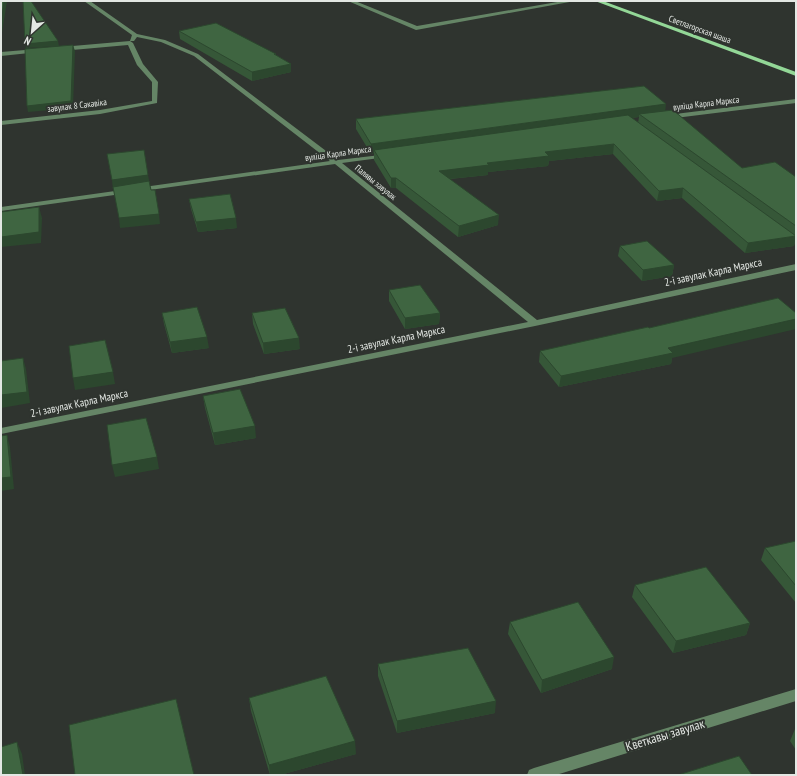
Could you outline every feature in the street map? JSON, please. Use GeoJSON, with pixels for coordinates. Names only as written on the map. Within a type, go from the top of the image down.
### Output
{"type":"FeatureCollection","features":[{"type":"Feature","properties":{"kind":"main road","name":"Светлагорская шаша"},"geometry":{"type":"LineString","coordinates":[[598,1],[796,74]]}},
{"type":"Feature","properties":{"kind":"street","name":"Палявы завулак"},"geometry":{"type":"LineString","coordinates":[[87,1],[136,35],[163,41],[196,55],[336,162],[535,323]]}},
{"type":"Feature","properties":{"kind":"street"},"geometry":{"type":"LineString","coordinates":[[351,1],[416,28],[572,1]]}},
{"type":"Feature","properties":{"kind":"street"},"geometry":{"type":"LineString","coordinates":[[54,50],[130,43],[136,35]]}},
{"type":"Feature","properties":{"kind":"street","name":"завулак 8 Сакавіка"},"geometry":{"type":"LineString","coordinates":[[1,123],[100,112],[155,102],[155,82],[140,65],[130,43]]}},
{"type":"Feature","properties":{"kind":"street"},"geometry":{"type":"LineString","coordinates":[[1,54],[46,50]]}},
{"type":"Feature","properties":{"kind":"street","name":"вуліца Карла Маркса"},"geometry":{"type":"LineString","coordinates":[[658,118],[796,101]]}},
{"type":"Feature","properties":{"kind":"street","name":"вуліца Карла Маркса"},"geometry":{"type":"LineString","coordinates":[[1,209],[391,155]]}},
{"type":"Feature","properties":{"kind":"street","name":"2-і завулак Карла Маркса"},"geometry":{"type":"LineString","coordinates":[[1,432],[535,323],[796,266]]}},
{"type":"Feature","properties":{"kind":"street","name":"Кветкавы завулак"},"geometry":{"type":"LineString","coordinates":[[534,775],[796,695]]}},
{"type":"Feature","properties":{"kind":"building"},"geometry":{"type":"Polygon","coordinates":[[[1,1],[4,1],[1,24],[1,1]]]}},
{"type":"Feature","properties":{"kind":"building"},"geometry":{"type":"Polygon","coordinates":[[[23,1],[31,1],[58,41],[25,44],[23,1]]]}},
{"type":"Feature","properties":{"kind":"building"},"geometry":{"type":"Polygon","coordinates":[[[216,23],[276,54],[274,54],[291,64],[252,72],[179,31],[216,23]]]}},
{"type":"Feature","properties":{"kind":"building"},"geometry":{"type":"Polygon","coordinates":[[[73,45],[71,101],[27,106],[25,49],[73,45]]]}},
{"type":"Feature","properties":{"kind":"building"},"geometry":{"type":"Polygon","coordinates":[[[644,86],[666,104],[371,144],[356,119],[644,86]]]}},
{"type":"Feature","properties":{"kind":"building"},"geometry":{"type":"Polygon","coordinates":[[[673,110],[742,168],[775,162],[796,177],[796,226],[639,114],[673,110]]]}},
{"type":"Feature","properties":{"kind":"building"},"geometry":{"type":"Polygon","coordinates":[[[628,115],[796,236],[748,243],[683,188],[659,191],[614,144],[545,152],[549,156],[487,163],[489,165],[439,171],[499,215],[459,226],[396,178],[391,178],[374,150],[628,115]]]}},
{"type":"Feature","properties":{"kind":"building"},"geometry":{"type":"Polygon","coordinates":[[[144,150],[148,175],[112,180],[107,154],[144,150]]]}},
{"type":"Feature","properties":{"kind":"building"},"geometry":{"type":"Polygon","coordinates":[[[149,181],[151,190],[155,190],[159,214],[119,218],[113,187],[149,181]]]}},
{"type":"Feature","properties":{"kind":"building"},"geometry":{"type":"Polygon","coordinates":[[[230,194],[236,218],[196,222],[189,199],[230,194]]]}},
{"type":"Feature","properties":{"kind":"building"},"geometry":{"type":"Polygon","coordinates":[[[39,207],[39,232],[1,237],[1,212],[39,207]]]}},
{"type":"Feature","properties":{"kind":"building"},"geometry":{"type":"Polygon","coordinates":[[[647,241],[674,265],[643,270],[620,246],[647,241]]]}},
{"type":"Feature","properties":{"kind":"building"},"geometry":{"type":"Polygon","coordinates":[[[420,285],[440,313],[405,318],[389,290],[420,285]]]}},
{"type":"Feature","properties":{"kind":"building"},"geometry":{"type":"Polygon","coordinates":[[[778,298],[796,313],[796,319],[668,348],[673,353],[561,376],[540,351],[649,328],[778,298]]]}},
{"type":"Feature","properties":{"kind":"building"},"geometry":{"type":"Polygon","coordinates":[[[197,307],[207,337],[170,342],[162,313],[197,307]]]}},
{"type":"Feature","properties":{"kind":"building"},"geometry":{"type":"Polygon","coordinates":[[[285,308],[299,338],[263,343],[252,313],[285,308]]]}},
{"type":"Feature","properties":{"kind":"building"},"geometry":{"type":"Polygon","coordinates":[[[105,340],[113,372],[73,378],[69,346],[105,340]]]}},
{"type":"Feature","properties":{"kind":"building"},"geometry":{"type":"Polygon","coordinates":[[[23,358],[27,392],[1,395],[1,361],[23,358]]]}},
{"type":"Feature","properties":{"kind":"building"},"geometry":{"type":"Polygon","coordinates":[[[240,389],[255,426],[213,433],[203,396],[240,389]]]}},
{"type":"Feature","properties":{"kind":"building"},"geometry":{"type":"Polygon","coordinates":[[[146,418],[157,457],[112,465],[107,425],[146,418]]]}},
{"type":"Feature","properties":{"kind":"building"},"geometry":{"type":"Polygon","coordinates":[[[7,435],[11,477],[1,478],[1,436],[7,435]]]}},
{"type":"Feature","properties":{"kind":"building"},"geometry":{"type":"Polygon","coordinates":[[[796,541],[796,586],[765,548],[796,541]]]}},
{"type":"Feature","properties":{"kind":"building"},"geometry":{"type":"Polygon","coordinates":[[[706,567],[750,623],[676,641],[635,585],[706,567]]]}},
{"type":"Feature","properties":{"kind":"building"},"geometry":{"type":"Polygon","coordinates":[[[578,602],[614,657],[542,680],[510,622],[578,602]]]}},
{"type":"Feature","properties":{"kind":"building"},"geometry":{"type":"Polygon","coordinates":[[[468,648],[496,701],[397,721],[378,664],[468,648]]]}},
{"type":"Feature","properties":{"kind":"building"},"geometry":{"type":"Polygon","coordinates":[[[326,676],[355,741],[269,765],[249,698],[326,676]]]}},
{"type":"Feature","properties":{"kind":"building"},"geometry":{"type":"Polygon","coordinates":[[[176,699],[194,775],[75,775],[69,725],[176,699]]]}},
{"type":"Feature","properties":{"kind":"building"},"geometry":{"type":"Polygon","coordinates":[[[17,742],[23,775],[1,775],[1,747],[17,742]]]}},
{"type":"Feature","properties":{"kind":"building"},"geometry":{"type":"Polygon","coordinates":[[[739,756],[752,775],[678,775],[739,756]]]}}]}
